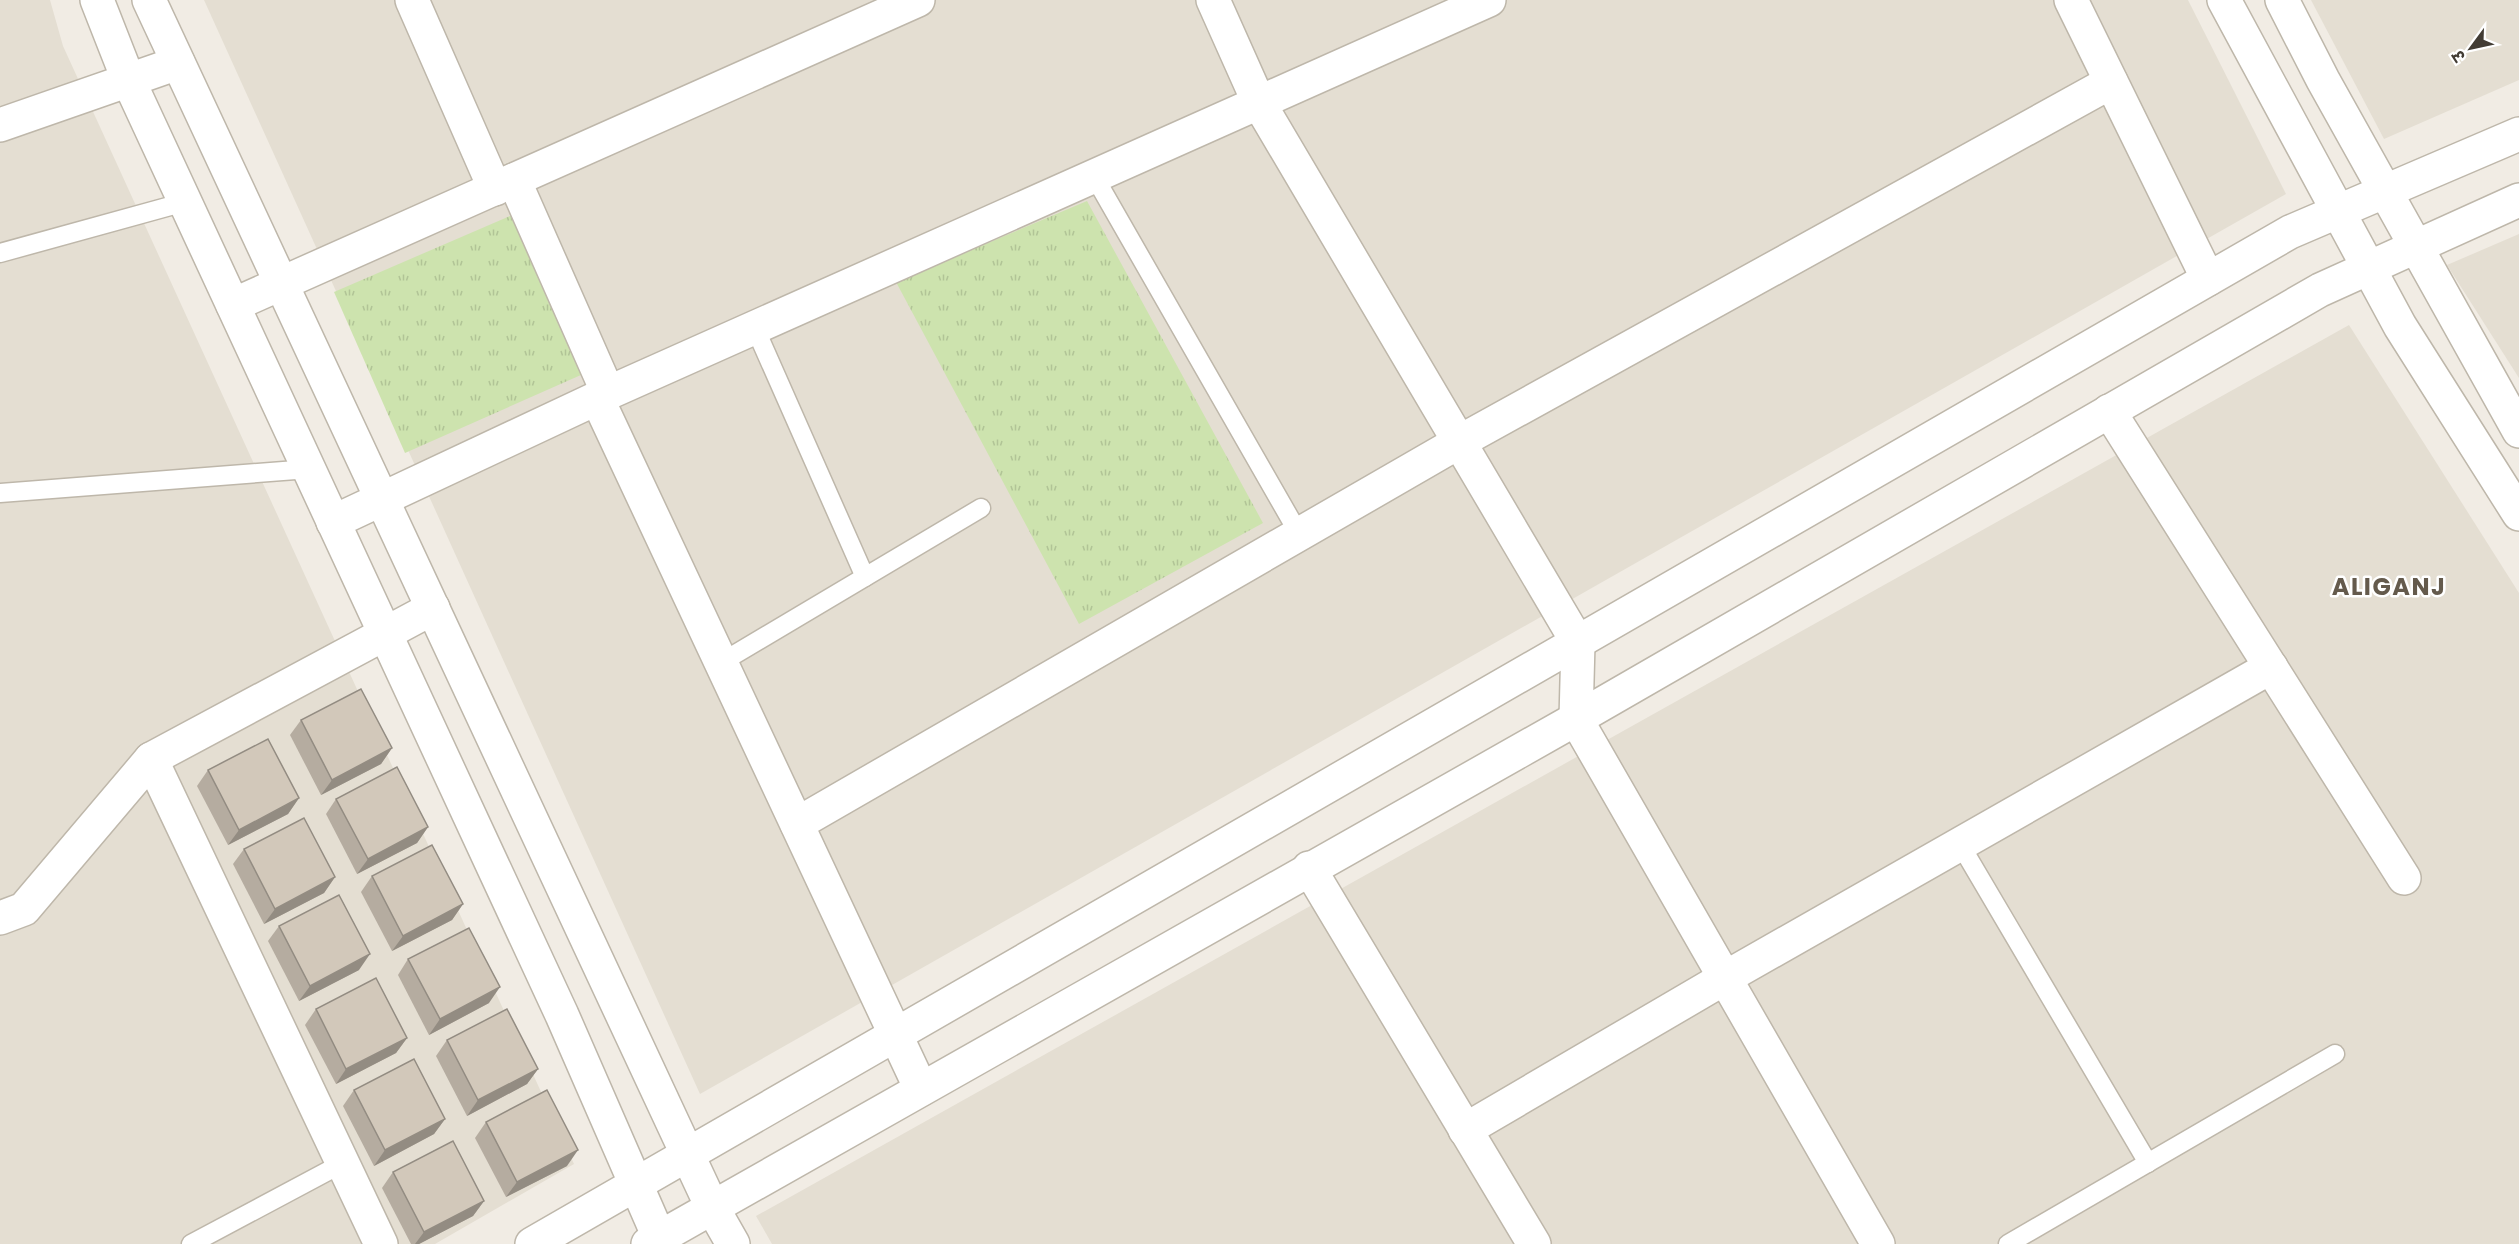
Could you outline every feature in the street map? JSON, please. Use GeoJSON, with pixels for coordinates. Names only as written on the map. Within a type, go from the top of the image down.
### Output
{"type":"FeatureCollection","features":[{"type":"Feature","properties":{"kind":"street"},"geometry":{"type":"LineString","coordinates":[[97,0],[128,80],[562,1016],[635,1185],[656,1242],[712,1207],[1576,719],[2320,290],[2519,200]]}},
{"type":"Feature","properties":{"kind":"street"},"geometry":{"type":"LineString","coordinates":[[149,0],[712,1207],[733,1244]]}},
{"type":"Feature","properties":{"kind":"street"},"geometry":{"type":"LineString","coordinates":[[412,0],[505,184],[722,662],[921,1089]]}},
{"type":"Feature","properties":{"kind":"street"},"geometry":{"type":"LineString","coordinates":[[1213,0],[1259,103],[1578,643],[1576,719],[1723,979],[1878,1244]]}},
{"type":"Feature","properties":{"kind":"street"},"geometry":{"type":"LineString","coordinates":[[333,522],[602,396],[1489,0]]}},
{"type":"Feature","properties":{"kind":"street"},"geometry":{"type":"LineString","coordinates":[[2071,0],[2208,279]]}},
{"type":"Feature","properties":{"kind":"street"},"geometry":{"type":"LineString","coordinates":[[2224,0],[2400,326],[2519,514]]}},
{"type":"Feature","properties":{"kind":"street"},"geometry":{"type":"LineString","coordinates":[[2282,0],[2519,431]]}},
{"type":"Feature","properties":{"kind":"street"},"geometry":{"type":"LineString","coordinates":[[233,305],[906,2]]}},
{"type":"Feature","properties":{"kind":"street"},"geometry":{"type":"LineString","coordinates":[[0,125],[178,63]]}},
{"type":"Feature","properties":{"kind":"street"},"geometry":{"type":"LineString","coordinates":[[797,824],[1459,442],[2111,82]]}},
{"type":"Feature","properties":{"kind":"street"},"geometry":{"type":"LineString","coordinates":[[532,1244],[2290,232],[2519,134]]}},
{"type":"Feature","properties":{"kind":"street"},"geometry":{"type":"LineString","coordinates":[[2109,411],[2403,878]]}},
{"type":"Feature","properties":{"kind":"street"},"geometry":{"type":"LineString","coordinates":[[0,918],[24,909],[151,759],[433,608]]}},
{"type":"Feature","properties":{"kind":"street"},"geometry":{"type":"LineString","coordinates":[[1465,1130],[1723,979],[2271,667]]}},
{"type":"Feature","properties":{"kind":"street"},"geometry":{"type":"LineString","coordinates":[[151,759],[381,1244]]}},
{"type":"Feature","properties":{"kind":"street"},"geometry":{"type":"LineString","coordinates":[[1309,868],[1465,1130],[1528,1242]]}},
{"type":"Feature","properties":{"kind":"lane"},"geometry":{"type":"LineString","coordinates":[[1094,176],[1299,534]]}},
{"type":"Feature","properties":{"kind":"lane"},"geometry":{"type":"LineString","coordinates":[[0,253],[185,202]]}},
{"type":"Feature","properties":{"kind":"lane"},"geometry":{"type":"LineString","coordinates":[[755,328],[865,577]]}},
{"type":"Feature","properties":{"kind":"lane"},"geometry":{"type":"LineString","coordinates":[[0,493],[309,469]]}},
{"type":"Feature","properties":{"kind":"lane"},"geometry":{"type":"LineString","coordinates":[[722,662],[981,508]]}},
{"type":"Feature","properties":{"kind":"lane"},"geometry":{"type":"LineString","coordinates":[[1959,844],[2148,1163]]}},
{"type":"Feature","properties":{"kind":"lane"},"geometry":{"type":"LineString","coordinates":[[2008,1244],[2335,1054]]}},
{"type":"Feature","properties":{"kind":"lane"},"geometry":{"type":"LineString","coordinates":[[192,1244],[343,1163]]}},
{"type":"Feature","properties":{"kind":"shaded area"},"geometry":{"type":"Polygon","coordinates":[[[0,0],[50,0],[63,46],[574,1164],[435,1244],[0,1244],[0,0]]]}},
{"type":"Feature","properties":{"kind":"shaded area"},"geometry":{"type":"Polygon","coordinates":[[[204,0],[2188,0],[2286,194],[700,1094],[204,0]]]}},
{"type":"Feature","properties":{"kind":"shaded area"},"geometry":{"type":"Polygon","coordinates":[[[2311,0],[2519,0],[2519,80],[2384,139],[2311,0]]]}},
{"type":"Feature","properties":{"kind":"shaded area"},"geometry":{"type":"Polygon","coordinates":[[[2519,234],[2519,378],[2447,265],[2519,234]]]}},
{"type":"Feature","properties":{"kind":"shaded area"},"geometry":{"type":"Polygon","coordinates":[[[2349,325],[2519,593],[2519,1244],[772,1244],[756,1216],[2349,325]]]}},
{"type":"Feature","properties":{"kind":"green space"},"geometry":{"type":"Polygon","coordinates":[[[1087,201],[1263,523],[1079,624],[896,282],[1087,201]]]}},
{"type":"Feature","properties":{"kind":"green space"},"geometry":{"type":"Polygon","coordinates":[[[519,212],[590,371],[405,453],[334,292],[519,212]]]}},
{"type":"Feature","properties":{"kind":"building"},"geometry":{"type":"Polygon","coordinates":[[[361,689],[392,748],[332,780],[301,720],[361,689]]]}},
{"type":"Feature","properties":{"kind":"building"},"geometry":{"type":"Polygon","coordinates":[[[268,739],[299,798],[239,830],[208,770],[268,739]]]}},
{"type":"Feature","properties":{"kind":"building"},"geometry":{"type":"Polygon","coordinates":[[[397,767],[428,827],[368,859],[336,799],[397,767]]]}},
{"type":"Feature","properties":{"kind":"building"},"geometry":{"type":"Polygon","coordinates":[[[304,818],[335,877],[275,909],[244,849],[304,818]]]}},
{"type":"Feature","properties":{"kind":"building"},"geometry":{"type":"Polygon","coordinates":[[[432,845],[463,904],[403,936],[372,876],[432,845]]]}},
{"type":"Feature","properties":{"kind":"building"},"geometry":{"type":"Polygon","coordinates":[[[339,895],[370,954],[310,986],[279,926],[339,895]]]}},
{"type":"Feature","properties":{"kind":"building"},"geometry":{"type":"Polygon","coordinates":[[[469,928],[500,987],[440,1019],[408,959],[469,928]]]}},
{"type":"Feature","properties":{"kind":"building"},"geometry":{"type":"Polygon","coordinates":[[[376,978],[407,1038],[346,1069],[316,1009],[376,978]]]}},
{"type":"Feature","properties":{"kind":"building"},"geometry":{"type":"Polygon","coordinates":[[[507,1009],[538,1069],[478,1100],[447,1040],[507,1009]]]}},
{"type":"Feature","properties":{"kind":"building"},"geometry":{"type":"Polygon","coordinates":[[[414,1059],[445,1119],[385,1150],[354,1090],[414,1059]]]}},
{"type":"Feature","properties":{"kind":"building"},"geometry":{"type":"Polygon","coordinates":[[[547,1090],[578,1150],[517,1182],[486,1122],[547,1090]]]}},
{"type":"Feature","properties":{"kind":"building"},"geometry":{"type":"Polygon","coordinates":[[[453,1141],[484,1201],[424,1232],[393,1172],[453,1141]]]}},
{"type":"Feature","properties":{"kind":"district","name":"ALIGANJ"},"geometry":{"type":"Point","coordinates":[2389,587]}}]}
